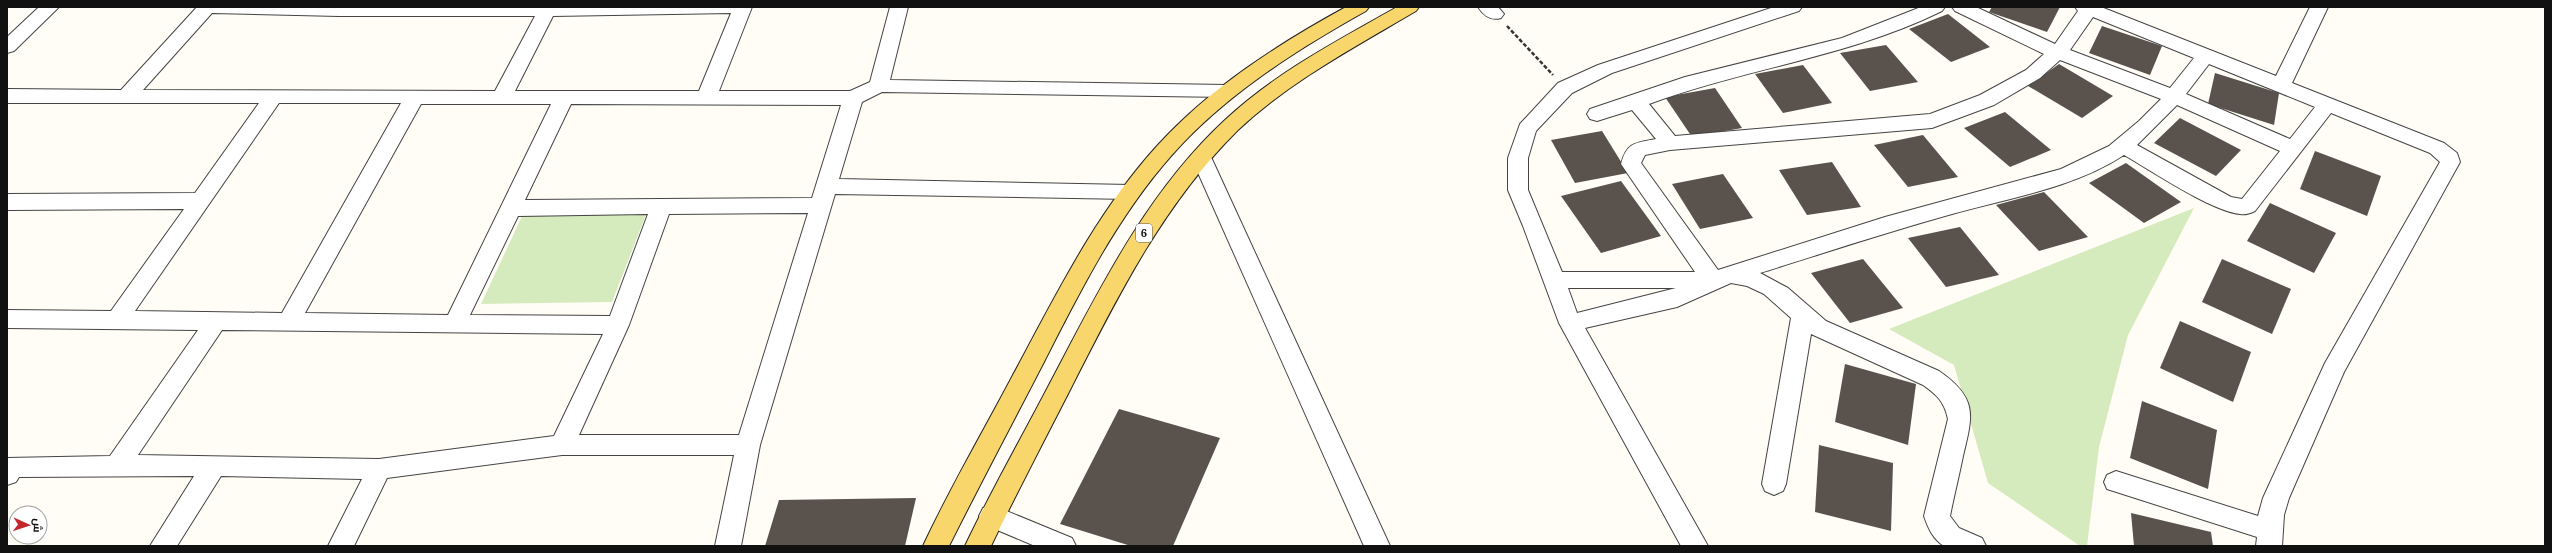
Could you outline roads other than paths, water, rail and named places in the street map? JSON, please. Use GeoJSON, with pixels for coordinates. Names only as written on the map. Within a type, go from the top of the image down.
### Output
{"type":"FeatureCollection","features":[{"type":"Feature","properties":{"kind":"main road"},"geometry":{"type":"LineString","coordinates":[[936,546],[1070,289],[1130,192],[1165,150],[1227,91],[1265,64],[1360,7]]}},
{"type":"Feature","properties":{"kind":"main road","name":"6"},"geometry":{"type":"LineString","coordinates":[[978,546],[992,516],[1087,335],[1144,233],[1168,197],[1201,157],[1232,125],[1280,87],[1410,7]]}},
{"type":"Feature","properties":{"kind":"street"},"geometry":{"type":"LineString","coordinates":[[7,47],[50,7]]}},
{"type":"Feature","properties":{"kind":"street"},"geometry":{"type":"LineString","coordinates":[[126,96],[207,7]]}},
{"type":"Feature","properties":{"kind":"street"},"geometry":{"type":"LineString","coordinates":[[213,7],[340,9],[470,8],[547,10],[743,7],[707,96]]}},
{"type":"Feature","properties":{"kind":"street"},"geometry":{"type":"LineString","coordinates":[[879,86],[899,7]]}},
{"type":"Feature","properties":{"kind":"street"},"geometry":{"type":"LineString","coordinates":[[1695,546],[1570,323],[1518,190],[1518,158],[1527,129],[1565,88],[1604,69],[1793,7]]}},
{"type":"Feature","properties":{"kind":"street"},"geometry":{"type":"LineString","coordinates":[[1597,114],[1661,91],[1874,35],[1914,19],[1936,7]]}},
{"type":"Feature","properties":{"kind":"street"},"geometry":{"type":"LineString","coordinates":[[1961,7],[2056,52],[2173,96],[2293,148]]}},
{"type":"Feature","properties":{"kind":"street"},"geometry":{"type":"LineString","coordinates":[[2281,85],[2319,7]]}},
{"type":"Feature","properties":{"kind":"street"},"geometry":{"type":"LineString","coordinates":[[1723,277],[1631,164],[1631,158],[1639,150],[1670,143],[1932,120],[1987,100],[2033,74],[2067,43],[2087,8],[2437,148],[2447,154],[2450,162],[2333,370],[2276,498],[2269,538],[2116,482]]}},
{"type":"Feature","properties":{"kind":"street"},"geometry":{"type":"LineString","coordinates":[[502,96],[547,10]]}},
{"type":"Feature","properties":{"kind":"street"},"geometry":{"type":"LineString","coordinates":[[1570,323],[1678,298],[1723,277],[1885,225],[2060,177],[2095,162],[2123,146],[2173,96],[2206,55]]}},
{"type":"Feature","properties":{"kind":"street"},"geometry":{"type":"LineString","coordinates":[[7,96],[707,96],[853,98],[879,86],[1227,91]]}},
{"type":"Feature","properties":{"kind":"street"},"geometry":{"type":"LineString","coordinates":[[117,320],[274,96]]}},
{"type":"Feature","properties":{"kind":"street"},"geometry":{"type":"LineString","coordinates":[[289,321],[415,96]]}},
{"type":"Feature","properties":{"kind":"street"},"geometry":{"type":"LineString","coordinates":[[455,323],[565,96]]}},
{"type":"Feature","properties":{"kind":"street"},"geometry":{"type":"LineString","coordinates":[[728,546],[748,445],[853,98]]}},
{"type":"Feature","properties":{"kind":"street"},"geometry":{"type":"LineString","coordinates":[[1635,100],[1670,143]]}},
{"type":"Feature","properties":{"kind":"street"},"geometry":{"type":"LineString","coordinates":[[2123,146],[2226,203],[2241,207],[2248,206],[2328,104]]}},
{"type":"Feature","properties":{"kind":"street"},"geometry":{"type":"LineString","coordinates":[[1201,157],[1377,546]]}},
{"type":"Feature","properties":{"kind":"street"},"geometry":{"type":"LineString","coordinates":[[512,208],[661,207],[824,195],[1130,192]]}},
{"type":"Feature","properties":{"kind":"street"},"geometry":{"type":"LineString","coordinates":[[7,219],[14,202],[200,201]]}},
{"type":"Feature","properties":{"kind":"street"},"geometry":{"type":"LineString","coordinates":[[562,445],[618,325],[661,207]]}},
{"type":"Feature","properties":{"kind":"street"},"geometry":{"type":"LineString","coordinates":[[1554,280],[1723,277],[1759,280],[1773,287],[1803,316],[1828,332],[1931,378],[1947,389],[1956,402],[1960,419],[1937,516],[1943,531],[1950,537],[1973,546]]}},
{"type":"Feature","properties":{"kind":"street"},"geometry":{"type":"LineString","coordinates":[[1774,484],[1803,316]]}},
{"type":"Feature","properties":{"kind":"street"},"geometry":{"type":"LineString","coordinates":[[7,319],[618,325]]}},
{"type":"Feature","properties":{"kind":"street"},"geometry":{"type":"LineString","coordinates":[[116,466],[216,321]]}},
{"type":"Feature","properties":{"kind":"street"},"geometry":{"type":"LineString","coordinates":[[9,470],[116,466],[214,465],[379,469],[562,445],[748,445]]}},
{"type":"Feature","properties":{"kind":"street"},"geometry":{"type":"LineString","coordinates":[[163,546],[214,465]]}},
{"type":"Feature","properties":{"kind":"street"},"geometry":{"type":"LineString","coordinates":[[341,546],[379,469]]}},
{"type":"Feature","properties":{"kind":"street"},"geometry":{"type":"LineString","coordinates":[[992,516],[1063,546]]}}]}
